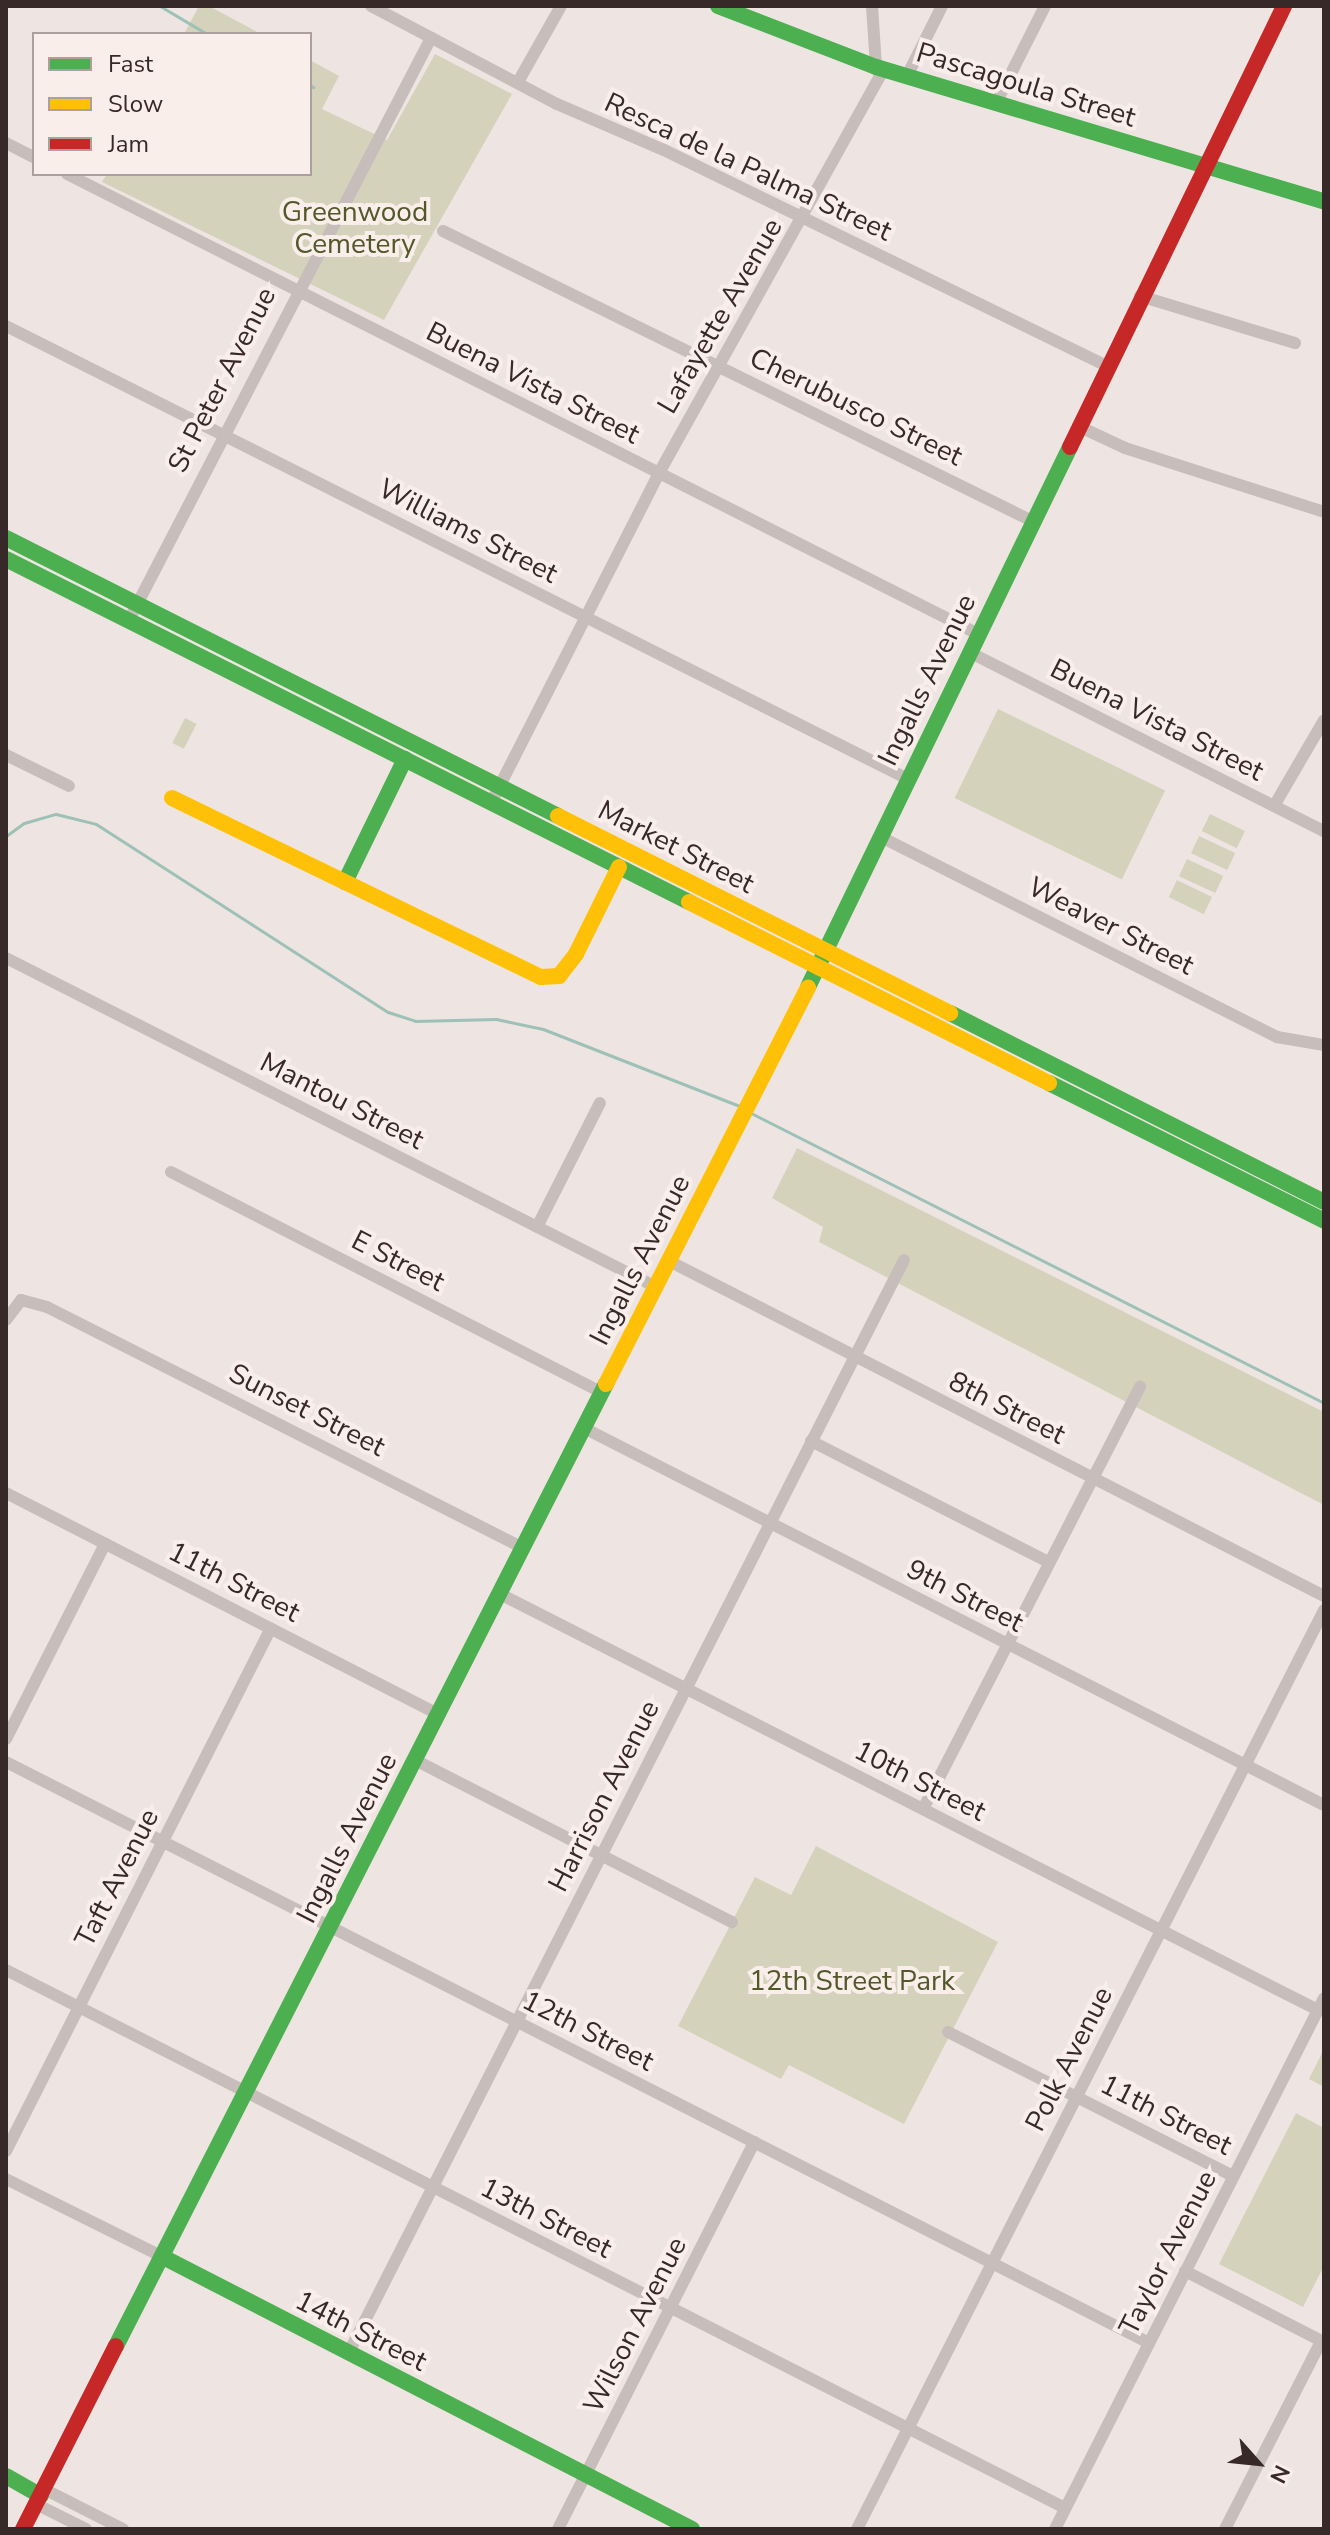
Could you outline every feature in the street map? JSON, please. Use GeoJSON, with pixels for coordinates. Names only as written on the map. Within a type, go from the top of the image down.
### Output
{"type":"FeatureCollection","features":[{"type":"Feature","properties":{"kind":"street","name":"Resca de la Palma Street"},"geometry":{"type":"LineString","coordinates":[[371,6],[518,82],[1107,366]]}},
{"type":"Feature","properties":{"kind":"street"},"geometry":{"type":"LineString","coordinates":[[518,82],[561,6]]}},
{"type":"Feature","properties":{"kind":"street","name":"Pascagoula Street"},"geometry":{"type":"LineString","coordinates":[[718,6],[880,68],[1324,201]]}},
{"type":"Feature","properties":{"kind":"street"},"geometry":{"type":"LineString","coordinates":[[872,6],[880,68]]}},
{"type":"Feature","properties":{"kind":"street"},"geometry":{"type":"LineString","coordinates":[[907,76],[942,6]]}},
{"type":"Feature","properties":{"kind":"street"},"geometry":{"type":"LineString","coordinates":[[996,103],[1045,6]]}},
{"type":"Feature","properties":{"kind":"street","name":"Ingalls Avenue"},"geometry":{"type":"LineString","coordinates":[[23,2529],[822,959],[1203,165],[1284,6]]}},
{"type":"Feature","properties":{"kind":"street","name":"St Peter Avenue"},"geometry":{"type":"LineString","coordinates":[[129,620],[221,434],[431,38]]}},
{"type":"Feature","properties":{"kind":"street","name":"Lafayette Avenue"},"geometry":{"type":"LineString","coordinates":[[491,803],[659,473],[804,218],[880,68]]}},
{"type":"Feature","properties":{"kind":"street"},"geometry":{"type":"LineString","coordinates":[[8,149],[32,156]]}},
{"type":"Feature","properties":{"kind":"street","name":"Buena Vista Street"},"geometry":{"type":"LineString","coordinates":[[71,176],[978,634]]}},
{"type":"Feature","properties":{"kind":"street","name":"Cherubusco Street"},"geometry":{"type":"LineString","coordinates":[[443,231],[1032,521]]}},
{"type":"Feature","properties":{"kind":"street"},"geometry":{"type":"LineString","coordinates":[[1140,296],[1295,343]]}},
{"type":"Feature","properties":{"kind":"street","name":"Williams Street"},"geometry":{"type":"LineString","coordinates":[[6,326],[908,779]]}},
{"type":"Feature","properties":{"kind":"street"},"geometry":{"type":"LineString","coordinates":[[1078,426],[1125,448],[1324,512]]}},
{"type":"Feature","properties":{"kind":"street","name":"Market Street"},"geometry":{"type":"LineString","coordinates":[[6,538],[499,787],[1324,1221]]}},
{"type":"Feature","properties":{"kind":"street","name":"Market Street"},"geometry":{"type":"LineString","coordinates":[[6,559],[619,867],[822,959],[1324,1202]]}},
{"type":"Feature","properties":{"kind":"street","name":"Buena Vista Street"},"geometry":{"type":"LineString","coordinates":[[969,652],[1324,831]]}},
{"type":"Feature","properties":{"kind":"street"},"geometry":{"type":"LineString","coordinates":[[1274,806],[1324,720]]}},
{"type":"Feature","properties":{"kind":"street"},"geometry":{"type":"LineString","coordinates":[[6,755],[69,786]]}},
{"type":"Feature","properties":{"kind":"street"},"geometry":{"type":"LineString","coordinates":[[345,882],[405,759]]}},
{"type":"Feature","properties":{"kind":"street"},"geometry":{"type":"LineString","coordinates":[[172,798],[541,977],[559,976],[576,954],[619,867]]}},
{"type":"Feature","properties":{"kind":"street","name":"Weaver Street"},"geometry":{"type":"LineString","coordinates":[[881,837],[1277,1037],[1324,1045]]}},
{"type":"Feature","properties":{"kind":"street","name":"Mantou Street"},"geometry":{"type":"LineString","coordinates":[[6,958],[656,1287]]}},
{"type":"Feature","properties":{"kind":"street"},"geometry":{"type":"LineString","coordinates":[[537,1227],[600,1103]]}},
{"type":"Feature","properties":{"kind":"street","name":"E Street"},"geometry":{"type":"LineString","coordinates":[[171,1172],[602,1393]]}},
{"type":"Feature","properties":{"kind":"street","name":"Harrison Avenue"},"geometry":{"type":"LineString","coordinates":[[348,2354],[904,1260]]}},
{"type":"Feature","properties":{"kind":"street","name":"8th Street"},"geometry":{"type":"LineString","coordinates":[[669,1261],[1324,1596]]}},
{"type":"Feature","properties":{"kind":"street","name":"Sunset Street"},"geometry":{"type":"LineString","coordinates":[[6,1320],[21,1300],[68,1318],[523,1548]]}},
{"type":"Feature","properties":{"kind":"street"},"geometry":{"type":"LineString","coordinates":[[923,1809],[1140,1387]]}},
{"type":"Feature","properties":{"kind":"street","name":"9th Street"},"geometry":{"type":"LineString","coordinates":[[584,1428],[1324,1805]]}},
{"type":"Feature","properties":{"kind":"street"},"geometry":{"type":"LineString","coordinates":[[811,1441],[1048,1562]]}},
{"type":"Feature","properties":{"kind":"street","name":"11th Street"},"geometry":{"type":"LineString","coordinates":[[6,1493],[439,1715]]}},
{"type":"Feature","properties":{"kind":"street"},"geometry":{"type":"LineString","coordinates":[[6,1739],[105,1544]]}},
{"type":"Feature","properties":{"kind":"street","name":"10th Street"},"geometry":{"type":"LineString","coordinates":[[500,1594],[1161,1931],[1321,2004]]}},
{"type":"Feature","properties":{"kind":"street","name":"Polk Avenue"},"geometry":{"type":"LineString","coordinates":[[857,2529],[1324,1610]]}},
{"type":"Feature","properties":{"kind":"street","name":"Taft Avenue"},"geometry":{"type":"LineString","coordinates":[[6,2151],[271,1628]]}},
{"type":"Feature","properties":{"kind":"street"},"geometry":{"type":"LineString","coordinates":[[415,1760],[732,1922]]}},
{"type":"Feature","properties":{"kind":"street","name":"12th Street"},"geometry":{"type":"LineString","coordinates":[[6,1762],[1149,2343]]}},
{"type":"Feature","properties":{"kind":"street","name":"13th Street"},"geometry":{"type":"LineString","coordinates":[[6,1970],[1065,2508]]}},
{"type":"Feature","properties":{"kind":"street","name":"Taylor Avenue"},"geometry":{"type":"LineString","coordinates":[[1055,2529],[1321,2004]]}},
{"type":"Feature","properties":{"kind":"street","name":"11th Street"},"geometry":{"type":"LineString","coordinates":[[948,2032],[1233,2176]]}},
{"type":"Feature","properties":{"kind":"street","name":"Wilson Avenue"},"geometry":{"type":"LineString","coordinates":[[558,2529],[754,2142]]}},
{"type":"Feature","properties":{"kind":"street","name":"14th Street"},"geometry":{"type":"LineString","coordinates":[[6,2179],[692,2529]]}},
{"type":"Feature","properties":{"kind":"street"},"geometry":{"type":"LineString","coordinates":[[1185,2271],[1322,2341],[1225,2529]]}},
{"type":"Feature","properties":{"kind":"street"},"geometry":{"type":"LineString","coordinates":[[6,2476],[86,2529]]}},
{"type":"Feature","properties":{"kind":"street"},"geometry":{"type":"LineString","coordinates":[[40,2496],[123,2529]]}},
{"type":"Feature","properties":{"kind":"green space"},"geometry":{"type":"Polygon","coordinates":[[[199,6],[209,6],[257,32],[185,32],[199,6]]]}},
{"type":"Feature","properties":{"kind":"green space","name":"Greenwood Cemetery"},"geometry":{"type":"Polygon","coordinates":[[[435,54],[512,94],[384,320],[102,182],[106,176],[312,176],[312,61],[339,76],[322,109],[387,140],[435,54]]]}},
{"type":"Feature","properties":{"kind":"green space"},"geometry":{"type":"Polygon","coordinates":[[[998,709],[1165,791],[1122,880],[955,798],[998,709]]]}},
{"type":"Feature","properties":{"kind":"green space"},"geometry":{"type":"Polygon","coordinates":[[[185,718],[197,724],[184,749],[172,743],[185,718]]]}},
{"type":"Feature","properties":{"kind":"green space"},"geometry":{"type":"Polygon","coordinates":[[[1210,814],[1245,831],[1237,848],[1202,831],[1210,814]]]}},
{"type":"Feature","properties":{"kind":"green space"},"geometry":{"type":"Polygon","coordinates":[[[1199,836],[1235,853],[1227,870],[1191,853],[1199,836]]]}},
{"type":"Feature","properties":{"kind":"green space"},"geometry":{"type":"Polygon","coordinates":[[[1187,859],[1223,876],[1215,893],[1179,876],[1187,859]]]}},
{"type":"Feature","properties":{"kind":"green space"},"geometry":{"type":"Polygon","coordinates":[[[1177,880],[1212,897],[1204,914],[1169,897],[1177,880]]]}},
{"type":"Feature","properties":{"kind":"green space"},"geometry":{"type":"Polygon","coordinates":[[[797,1148],[1324,1412],[1324,1505],[819,1242],[823,1227],[772,1198],[797,1148]]]}},
{"type":"Feature","properties":{"kind":"green space","name":"12th Street Park"},"geometry":{"type":"Polygon","coordinates":[[[816,1846],[998,1942],[904,2124],[789,2065],[781,2079],[678,2026],[755,1877],[791,1895],[816,1846]]]}},
{"type":"Feature","properties":{"kind":"green space"},"geometry":{"type":"Polygon","coordinates":[[[1324,2049],[1324,2087],[1309,2079],[1324,2049]]]}},
{"type":"Feature","properties":{"kind":"green space"},"geometry":{"type":"Polygon","coordinates":[[[1296,2113],[1324,2128],[1324,2266],[1303,2307],[1219,2264],[1296,2113]]]}},
{"type":"Feature","properties":{"kind":"waterway"},"geometry":{"type":"LineString","coordinates":[[160,6],[204,32]]}},
{"type":"Feature","properties":{"kind":"waterway"},"geometry":{"type":"LineString","coordinates":[[6,836],[24,823],[56,814],[96,824],[388,1012],[415,1021],[496,1019],[543,1029],[739,1106]]}},
{"type":"Feature","properties":{"kind":"waterway"},"geometry":{"type":"LineString","coordinates":[[749,1112],[1324,1403]]}},
{"type":"Feature","properties":{"kind":"traffic: fast"},"geometry":{"type":"LineString","coordinates":[[718,6],[876,67],[1324,201]]}},
{"type":"Feature","properties":{"kind":"traffic: fast"},"geometry":{"type":"LineString","coordinates":[[808,987],[1070,447]]}},
{"type":"Feature","properties":{"kind":"traffic: fast"},"geometry":{"type":"LineString","coordinates":[[6,538],[558,816]]}},
{"type":"Feature","properties":{"kind":"traffic: fast"},"geometry":{"type":"LineString","coordinates":[[6,559],[689,902]]}},
{"type":"Feature","properties":{"kind":"traffic: fast"},"geometry":{"type":"LineString","coordinates":[[345,882],[405,759]]}},
{"type":"Feature","properties":{"kind":"traffic: fast"},"geometry":{"type":"LineString","coordinates":[[950,1013],[1324,1202]]}},
{"type":"Feature","properties":{"kind":"traffic: fast"},"geometry":{"type":"LineString","coordinates":[[1049,1083],[1324,1221]]}},
{"type":"Feature","properties":{"kind":"traffic: fast"},"geometry":{"type":"LineString","coordinates":[[116,2346],[606,1384]]}},
{"type":"Feature","properties":{"kind":"traffic: fast"},"geometry":{"type":"LineString","coordinates":[[163,2257],[692,2529]]}},
{"type":"Feature","properties":{"kind":"traffic: fast"},"geometry":{"type":"LineString","coordinates":[[6,2476],[41,2496]]}},
{"type":"Feature","properties":{"kind":"traffic: slow"},"geometry":{"type":"LineString","coordinates":[[172,798],[541,977],[559,976],[576,954],[619,867]]}},
{"type":"Feature","properties":{"kind":"traffic: slow"},"geometry":{"type":"LineString","coordinates":[[558,816],[950,1013]]}},
{"type":"Feature","properties":{"kind":"traffic: slow"},"geometry":{"type":"LineString","coordinates":[[689,902],[1049,1083]]}},
{"type":"Feature","properties":{"kind":"traffic: slow"},"geometry":{"type":"LineString","coordinates":[[606,1384],[808,987]]}},
{"type":"Feature","properties":{"kind":"traffic: jam"},"geometry":{"type":"LineString","coordinates":[[1070,447],[1284,6]]}},
{"type":"Feature","properties":{"kind":"traffic: jam"},"geometry":{"type":"LineString","coordinates":[[23,2529],[116,2346]]}}]}
